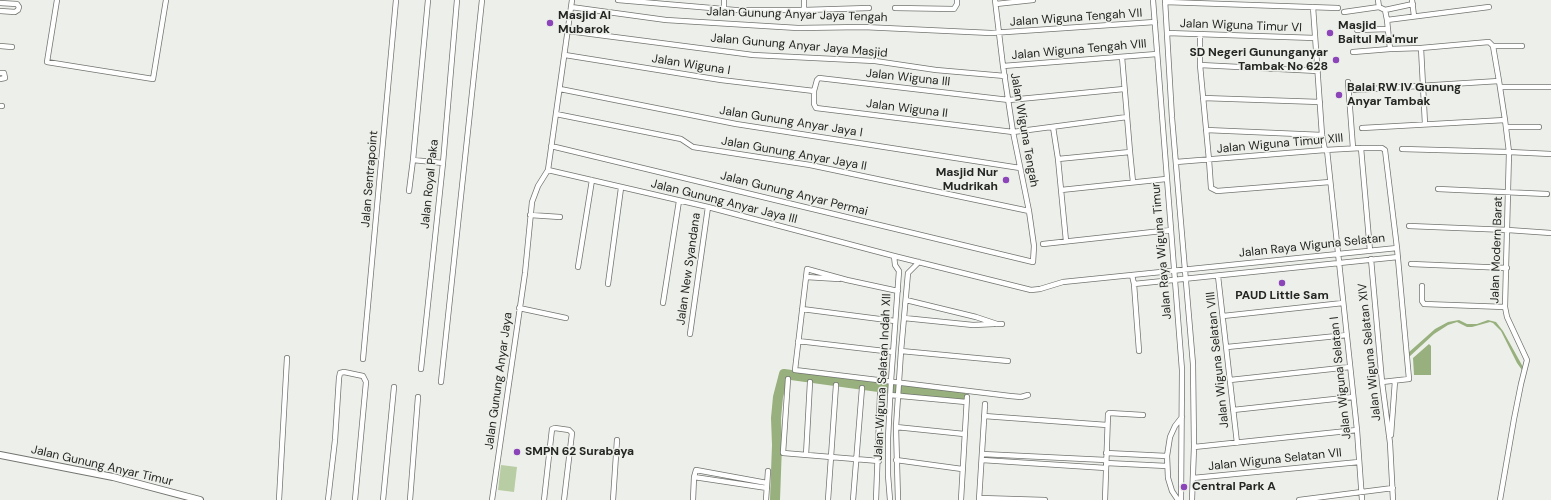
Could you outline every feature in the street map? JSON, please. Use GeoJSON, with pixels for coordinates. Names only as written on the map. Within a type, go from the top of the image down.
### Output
{"type":"FeatureCollection","features":[{"type":"Feature","properties":{"kind":"street"},"geometry":{"type":"LineString","coordinates":[[57,0],[48,62],[154,78],[166,0]]}},
{"type":"Feature","properties":{"kind":"street","name":"Jalan Sentrapoint"},"geometry":{"type":"LineString","coordinates":[[363,359],[396,0]]}},
{"type":"Feature","properties":{"kind":"street"},"geometry":{"type":"LineString","coordinates":[[409,191],[414,156],[428,0]]}},
{"type":"Feature","properties":{"kind":"street","name":"Jalan Royal Paka"},"geometry":{"type":"LineString","coordinates":[[421,369],[443,163],[457,0]]}},
{"type":"Feature","properties":{"kind":"street"},"geometry":{"type":"LineString","coordinates":[[441,382],[482,0]]}},
{"type":"Feature","properties":{"kind":"street","name":"Jalan Gunung Anyar Jaya"},"geometry":{"type":"LineString","coordinates":[[492,500],[525,271],[530,215],[533,197],[548,170],[572,0]]}},
{"type":"Feature","properties":{"kind":"street"},"geometry":{"type":"LineString","coordinates":[[618,0],[724,9],[804,10],[869,8]]}},
{"type":"Feature","properties":{"kind":"street"},"geometry":{"type":"LineString","coordinates":[[724,0],[724,9]]}},
{"type":"Feature","properties":{"kind":"street"},"geometry":{"type":"LineString","coordinates":[[804,0],[804,10]]}},
{"type":"Feature","properties":{"kind":"street"},"geometry":{"type":"LineString","coordinates":[[895,8],[954,9],[958,4],[957,0]]}},
{"type":"Feature","properties":{"kind":"street"},"geometry":{"type":"LineString","coordinates":[[996,2],[1033,0]]}},
{"type":"Feature","properties":{"kind":"street","name":"Jalan Raya Wiguna Timur"},"geometry":{"type":"LineString","coordinates":[[1153,0],[1169,230],[1174,270],[1182,370],[1182,500]]}},
{"type":"Feature","properties":{"kind":"street"},"geometry":{"type":"LineString","coordinates":[[1378,0],[1379,7]]}},
{"type":"Feature","properties":{"kind":"street"},"geometry":{"type":"LineString","coordinates":[[1165,1],[1338,8]]}},
{"type":"Feature","properties":{"kind":"street","name":"Jalan Raya Wiguna Timur"},"geometry":{"type":"LineString","coordinates":[[1165,1],[1172,118],[1193,364],[1194,478],[1192,500]]}},
{"type":"Feature","properties":{"kind":"street","name":"Jalan Wiguna Tengah"},"geometry":{"type":"LineString","coordinates":[[996,2],[1004,76],[1034,246],[1034,261],[1032,262]]}},
{"type":"Feature","properties":{"kind":"street"},"geometry":{"type":"LineString","coordinates":[[1384,10],[1413,2],[1414,16]]}},
{"type":"Feature","properties":{"kind":"street"},"geometry":{"type":"LineString","coordinates":[[0,3],[17,4],[19,7],[15,12],[0,11]]}},
{"type":"Feature","properties":{"kind":"street","name":"Jalan Gunung Anyar Jaya Tengah"},"geometry":{"type":"LineString","coordinates":[[571,7],[682,21],[798,28],[863,27],[999,34]]}},
{"type":"Feature","properties":{"kind":"street","name":"Jalan Wiguna Selatan I"},"geometry":{"type":"LineString","coordinates":[[1314,7],[1322,135],[1326,150],[1339,263],[1357,430],[1362,500]]}},
{"type":"Feature","properties":{"kind":"street"},"geometry":{"type":"LineString","coordinates":[[1344,12],[1379,7],[1384,10],[1387,20],[1390,49]]}},
{"type":"Feature","properties":{"kind":"street"},"geometry":{"type":"LineString","coordinates":[[1387,20],[1489,7]]}},
{"type":"Feature","properties":{"kind":"street","name":"Jalan Wiguna Tengah VII"},"geometry":{"type":"LineString","coordinates":[[999,34],[1155,22]]}},
{"type":"Feature","properties":{"kind":"street"},"geometry":{"type":"LineString","coordinates":[[1356,30],[1388,29]]}},
{"type":"Feature","properties":{"kind":"street","name":"Jalan Gunung Anyar Jaya Masjid"},"geometry":{"type":"LineString","coordinates":[[568,31],[753,55],[875,62],[936,70],[1004,76]]}},
{"type":"Feature","properties":{"kind":"street","name":"Jalan Wiguna Timur VI"},"geometry":{"type":"LineString","coordinates":[[1166,33],[1315,38]]}},
{"type":"Feature","properties":{"kind":"street"},"geometry":{"type":"LineString","coordinates":[[1200,35],[1200,65],[1211,188],[1217,191],[1330,182]]}},
{"type":"Feature","properties":{"kind":"street"},"geometry":{"type":"LineString","coordinates":[[1353,52],[1489,42],[1494,46],[1522,46]]}},
{"type":"Feature","properties":{"kind":"street"},"geometry":{"type":"LineString","coordinates":[[0,46],[12,47]]}},
{"type":"Feature","properties":{"kind":"street","name":"Jalan Modern Barat"},"geometry":{"type":"LineString","coordinates":[[1494,46],[1509,152],[1505,307],[1507,317],[1526,358],[1525,369],[1520,384],[1500,500]]}},
{"type":"Feature","properties":{"kind":"street"},"geometry":{"type":"LineString","coordinates":[[1420,48],[1425,124]]}},
{"type":"Feature","properties":{"kind":"street","name":"Jalan Wiguna Tengah VIII"},"geometry":{"type":"LineString","coordinates":[[1003,66],[1157,54]]}},
{"type":"Feature","properties":{"kind":"street","name":"Jalan Wiguna I"},"geometry":{"type":"LineString","coordinates":[[565,55],[720,80],[814,91]]}},
{"type":"Feature","properties":{"kind":"street"},"geometry":{"type":"LineString","coordinates":[[1122,57],[1134,182]]}},
{"type":"Feature","properties":{"kind":"street"},"geometry":{"type":"LineString","coordinates":[[1200,65],[1318,72]]}},
{"type":"Feature","properties":{"kind":"street"},"geometry":{"type":"LineString","coordinates":[[0,73],[4,74],[5,78],[0,79]]}},
{"type":"Feature","properties":{"kind":"street","name":"Jalan Wiguna III"},"geometry":{"type":"LineString","coordinates":[[814,91],[819,78],[1009,100]]}},
{"type":"Feature","properties":{"kind":"street"},"geometry":{"type":"LineString","coordinates":[[1355,90],[1423,87],[1499,81]]}},
{"type":"Feature","properties":{"kind":"street"},"geometry":{"type":"LineString","coordinates":[[1348,82],[1354,148]]}},
{"type":"Feature","properties":{"kind":"street"},"geometry":{"type":"LineString","coordinates":[[1500,87],[1551,87]]}},
{"type":"Feature","properties":{"kind":"street","name":"Jalan Gunung Anyar Jaya I"},"geometry":{"type":"LineString","coordinates":[[560,89],[736,124],[1020,168]]}},
{"type":"Feature","properties":{"kind":"street"},"geometry":{"type":"LineString","coordinates":[[1009,100],[1124,89]]}},
{"type":"Feature","properties":{"kind":"street","name":"Jalan Wiguna II"},"geometry":{"type":"LineString","coordinates":[[814,91],[814,104],[816,108],[1013,132]]}},
{"type":"Feature","properties":{"kind":"street"},"geometry":{"type":"LineString","coordinates":[[1203,98],[1320,102]]}},
{"type":"Feature","properties":{"kind":"street","name":"Jalan Gunung Anyar Jaya II"},"geometry":{"type":"LineString","coordinates":[[556,114],[681,139],[693,146],[810,165],[1029,211]]}},
{"type":"Feature","properties":{"kind":"street"},"geometry":{"type":"LineString","coordinates":[[1013,132],[1127,117]]}},
{"type":"Feature","properties":{"kind":"street"},"geometry":{"type":"LineString","coordinates":[[1162,118],[1172,118]]}},
{"type":"Feature","properties":{"kind":"street"},"geometry":{"type":"LineString","coordinates":[[1362,128],[1505,120]]}},
{"type":"Feature","properties":{"kind":"street"},"geometry":{"type":"LineString","coordinates":[[1054,127],[1066,241]]}},
{"type":"Feature","properties":{"kind":"street"},"geometry":{"type":"LineString","coordinates":[[1506,127],[1539,127]]}},
{"type":"Feature","properties":{"kind":"street"},"geometry":{"type":"LineString","coordinates":[[1206,130],[1322,135]]}},
{"type":"Feature","properties":{"kind":"street","name":"Jalan Gunung Anyar Permai"},"geometry":{"type":"LineString","coordinates":[[551,146],[1032,262]]}},
{"type":"Feature","properties":{"kind":"street","name":"Jalan Wiguna Timur XIII"},"geometry":{"type":"LineString","coordinates":[[1176,162],[1354,148],[1382,148],[1385,150],[1397,248]]}},
{"type":"Feature","properties":{"kind":"street"},"geometry":{"type":"LineString","coordinates":[[1361,148],[1370,251]]}},
{"type":"Feature","properties":{"kind":"street"},"geometry":{"type":"LineString","coordinates":[[1402,150],[1551,154]]}},
{"type":"Feature","properties":{"kind":"street"},"geometry":{"type":"LineString","coordinates":[[1058,159],[1130,152]]}},
{"type":"Feature","properties":{"kind":"street"},"geometry":{"type":"LineString","coordinates":[[414,156],[443,163]]}},
{"type":"Feature","properties":{"kind":"street","name":"Jalan Gunung Anyar Jaya III"},"geometry":{"type":"LineString","coordinates":[[548,170],[620,188],[708,207],[919,262]]}},
{"type":"Feature","properties":{"kind":"street"},"geometry":{"type":"LineString","coordinates":[[1061,190],[1166,179]]}},
{"type":"Feature","properties":{"kind":"street"},"geometry":{"type":"LineString","coordinates":[[578,268],[592,180]]}},
{"type":"Feature","properties":{"kind":"street"},"geometry":{"type":"LineString","coordinates":[[608,284],[620,188]]}},
{"type":"Feature","properties":{"kind":"street"},"geometry":{"type":"LineString","coordinates":[[1438,189],[1509,191],[1548,194]]}},
{"type":"Feature","properties":{"kind":"street"},"geometry":{"type":"LineString","coordinates":[[664,303],[679,201]]}},
{"type":"Feature","properties":{"kind":"street","name":"Jalan New Syandana"},"geometry":{"type":"LineString","coordinates":[[690,334],[708,207]]}},
{"type":"Feature","properties":{"kind":"street"},"geometry":{"type":"LineString","coordinates":[[530,215],[560,217]]}},
{"type":"Feature","properties":{"kind":"street"},"geometry":{"type":"LineString","coordinates":[[1409,226],[1508,230],[1551,234]]}},
{"type":"Feature","properties":{"kind":"street"},"geometry":{"type":"LineString","coordinates":[[1043,244],[1169,230]]}},
{"type":"Feature","properties":{"kind":"street","name":"Jalan Raya Wiguna Selatan"},"geometry":{"type":"LineString","coordinates":[[919,262],[1031,290],[1040,289],[1052,284],[1063,282],[1397,248],[1398,257],[1134,284]]}},
{"type":"Feature","properties":{"kind":"street","name":"Jalan Wiguna Selatan Indah XII"},"geometry":{"type":"LineString","coordinates":[[890,500],[888,475],[890,383],[899,271],[895,265],[894,256]]}},
{"type":"Feature","properties":{"kind":"street"},"geometry":{"type":"LineString","coordinates":[[1382,382],[1409,379],[1398,257]]}},
{"type":"Feature","properties":{"kind":"street","name":"Jalan Wiguna Selatan XIV"},"geometry":{"type":"LineString","coordinates":[[1371,259],[1382,382],[1390,443],[1393,500]]}},
{"type":"Feature","properties":{"kind":"street"},"geometry":{"type":"LineString","coordinates":[[899,271],[908,273],[919,262]]}},
{"type":"Feature","properties":{"kind":"street"},"geometry":{"type":"LineString","coordinates":[[1411,264],[1507,268]]}},
{"type":"Feature","properties":{"kind":"street"},"geometry":{"type":"LineString","coordinates":[[898,291],[847,280],[809,268],[807,269],[795,369],[890,383],[1021,397],[1028,395]]}},
{"type":"Feature","properties":{"kind":"street","name":"Jalan Wiguna Selatan Indah XII"},"geometry":{"type":"LineString","coordinates":[[897,500],[896,427],[898,383],[908,273]]}},
{"type":"Feature","properties":{"kind":"street"},"geometry":{"type":"LineString","coordinates":[[1132,275],[1139,351]]}},
{"type":"Feature","properties":{"kind":"street","name":"Jalan Wiguna Selatan VIII"},"geometry":{"type":"LineString","coordinates":[[1218,276],[1237,443]]}},
{"type":"Feature","properties":{"kind":"street"},"geometry":{"type":"LineString","coordinates":[[806,277],[847,280]]}},
{"type":"Feature","properties":{"kind":"street"},"geometry":{"type":"LineString","coordinates":[[1422,286],[1422,301],[1424,304],[1505,307]]}},
{"type":"Feature","properties":{"kind":"street"},"geometry":{"type":"LineString","coordinates":[[904,318],[973,325],[1000,324],[906,300]]}},
{"type":"Feature","properties":{"kind":"street"},"geometry":{"type":"LineString","coordinates":[[1223,316],[1343,303]]}},
{"type":"Feature","properties":{"kind":"street"},"geometry":{"type":"LineString","coordinates":[[519,308],[566,318]]}},
{"type":"Feature","properties":{"kind":"street"},"geometry":{"type":"LineString","coordinates":[[802,308],[895,321]]}},
{"type":"Feature","properties":{"kind":"street"},"geometry":{"type":"LineString","coordinates":[[1227,347],[1346,335]]}},
{"type":"Feature","properties":{"kind":"street"},"geometry":{"type":"LineString","coordinates":[[798,340],[893,352]]}},
{"type":"Feature","properties":{"kind":"street"},"geometry":{"type":"LineString","coordinates":[[901,351],[1008,361]]}},
{"type":"Feature","properties":{"kind":"street"},"geometry":{"type":"LineString","coordinates":[[279,500],[287,358]]}},
{"type":"Feature","properties":{"kind":"street"},"geometry":{"type":"LineString","coordinates":[[1230,380],[1350,367]]}},
{"type":"Feature","properties":{"kind":"street"},"geometry":{"type":"LineString","coordinates":[[328,500],[340,374],[344,372],[363,376],[367,389],[355,500]]}},
{"type":"Feature","properties":{"kind":"street"},"geometry":{"type":"LineString","coordinates":[[788,379],[783,453],[879,461]]}},
{"type":"Feature","properties":{"kind":"street","name":"Jalan Wiguna Selatan XIV"},"geometry":{"type":"LineString","coordinates":[[1390,443],[1395,381]]}},
{"type":"Feature","properties":{"kind":"street"},"geometry":{"type":"LineString","coordinates":[[806,455],[810,382]]}},
{"type":"Feature","properties":{"kind":"street"},"geometry":{"type":"LineString","coordinates":[[828,500],[836,385]]}},
{"type":"Feature","properties":{"kind":"street"},"geometry":{"type":"LineString","coordinates":[[383,500],[394,387]]}},
{"type":"Feature","properties":{"kind":"street"},"geometry":{"type":"LineString","coordinates":[[853,500],[862,388]]}},
{"type":"Feature","properties":{"kind":"street"},"geometry":{"type":"LineString","coordinates":[[876,500],[879,461],[880,394]]}},
{"type":"Feature","properties":{"kind":"street"},"geometry":{"type":"LineString","coordinates":[[890,394],[967,400],[961,500]]}},
{"type":"Feature","properties":{"kind":"street"},"geometry":{"type":"LineString","coordinates":[[1233,410],[1353,397]]}},
{"type":"Feature","properties":{"kind":"street"},"geometry":{"type":"LineString","coordinates":[[410,500],[418,398]]}},
{"type":"Feature","properties":{"kind":"street"},"geometry":{"type":"LineString","coordinates":[[985,404],[980,499],[1045,500]]}},
{"type":"Feature","properties":{"kind":"street"},"geometry":{"type":"LineString","coordinates":[[1105,500],[1108,414],[1143,415]]}},
{"type":"Feature","properties":{"kind":"street"},"geometry":{"type":"LineString","coordinates":[[984,416],[1108,425]]}},
{"type":"Feature","properties":{"kind":"street"},"geometry":{"type":"LineString","coordinates":[[1178,500],[1172,491],[1168,478],[1167,456],[1170,437],[1175,426],[1182,417]]}},
{"type":"Feature","properties":{"kind":"street"},"geometry":{"type":"LineString","coordinates":[[896,427],[964,434]]}},
{"type":"Feature","properties":{"kind":"street"},"geometry":{"type":"LineString","coordinates":[[544,500],[552,430],[555,428],[569,430],[572,433],[564,500]]}},
{"type":"Feature","properties":{"kind":"street"},"geometry":{"type":"LineString","coordinates":[[1194,447],[1357,430]]}},
{"type":"Feature","properties":{"kind":"street"},"geometry":{"type":"LineString","coordinates":[[613,500],[617,440]]}},
{"type":"Feature","properties":{"kind":"street"},"geometry":{"type":"LineString","coordinates":[[1106,453],[1167,456]]}},
{"type":"Feature","properties":{"kind":"street"},"geometry":{"type":"LineString","coordinates":[[982,454],[1167,466]]}},
{"type":"Feature","properties":{"kind":"street","name":"Jalan Gunung Anyar Timur"},"geometry":{"type":"LineString","coordinates":[[0,455],[106,476],[200,500]]}},
{"type":"Feature","properties":{"kind":"street"},"geometry":{"type":"LineString","coordinates":[[896,460],[962,469]]}},
{"type":"Feature","properties":{"kind":"street"},"geometry":{"type":"LineString","coordinates":[[982,460],[1106,463]]}},
{"type":"Feature","properties":{"kind":"street","name":"Jalan Wiguna Selatan VII"},"geometry":{"type":"LineString","coordinates":[[1194,478],[1359,462]]}},
{"type":"Feature","properties":{"kind":"street"},"geometry":{"type":"LineString","coordinates":[[766,500],[768,471]]}},
{"type":"Feature","properties":{"kind":"street"},"geometry":{"type":"LineString","coordinates":[[693,500],[695,474],[767,485]]}},
{"type":"Feature","properties":{"kind":"street"},"geometry":{"type":"LineString","coordinates":[[1299,500],[1393,488]]}},
{"type":"Feature","properties":{"kind":"street"},"geometry":{"type":"LineString","coordinates":[[890,500],[897,500]]}},
{"type":"Feature","properties":{"kind":"shaded area"},"geometry":{"type":"Polygon","coordinates":[[[1459,320],[1467,324],[1477,324],[1488,320],[1496,322],[1503,331],[1523,367],[1522,370],[1501,331],[1490,322],[1472,327],[1467,327],[1457,322],[1448,325],[1434,334],[1409,357],[1408,353],[1435,329],[1448,322],[1459,320]]]}},
{"type":"Feature","properties":{"kind":"shaded area"},"geometry":{"type":"Polygon","coordinates":[[[1429,344],[1431,346],[1431,375],[1414,375],[1413,358],[1429,344]]]}},
{"type":"Feature","properties":{"kind":"shaded area"},"geometry":{"type":"Polygon","coordinates":[[[501,465],[517,467],[514,492],[498,490],[501,465]]]}},
{"type":"Feature","properties":{"kind":"waterway"},"geometry":{"type":"LineString","coordinates":[[775,500],[777,445],[776,418],[778,397],[784,374],[886,388],[961,396]]}},
{"type":"Feature","properties":{"kind":"place","name":"Masjid Al Mubarok"},"geometry":{"type":"Point","coordinates":[550,23]}},
{"type":"Feature","properties":{"kind":"place","name":"Masjid Baitul Ma'mur"},"geometry":{"type":"Point","coordinates":[1330,33]}},
{"type":"Feature","properties":{"kind":"place","name":"SD Negeri Gununganyar Tambak No 628"},"geometry":{"type":"Point","coordinates":[1336,60]}},
{"type":"Feature","properties":{"kind":"place","name":"Balai RW IV Gunung Anyar Tambak"},"geometry":{"type":"Point","coordinates":[1339,95]}},
{"type":"Feature","properties":{"kind":"place","name":"Masjid Nur Mudrikah"},"geometry":{"type":"Point","coordinates":[1006,180]}},
{"type":"Feature","properties":{"kind":"place","name":"PAUD Little Sam"},"geometry":{"type":"Point","coordinates":[1282,283]}},
{"type":"Feature","properties":{"kind":"place","name":"SMPN 62 Surabaya"},"geometry":{"type":"Point","coordinates":[517,452]}},
{"type":"Feature","properties":{"kind":"place","name":"Central Park A"},"geometry":{"type":"Point","coordinates":[1184,487]}}]}
